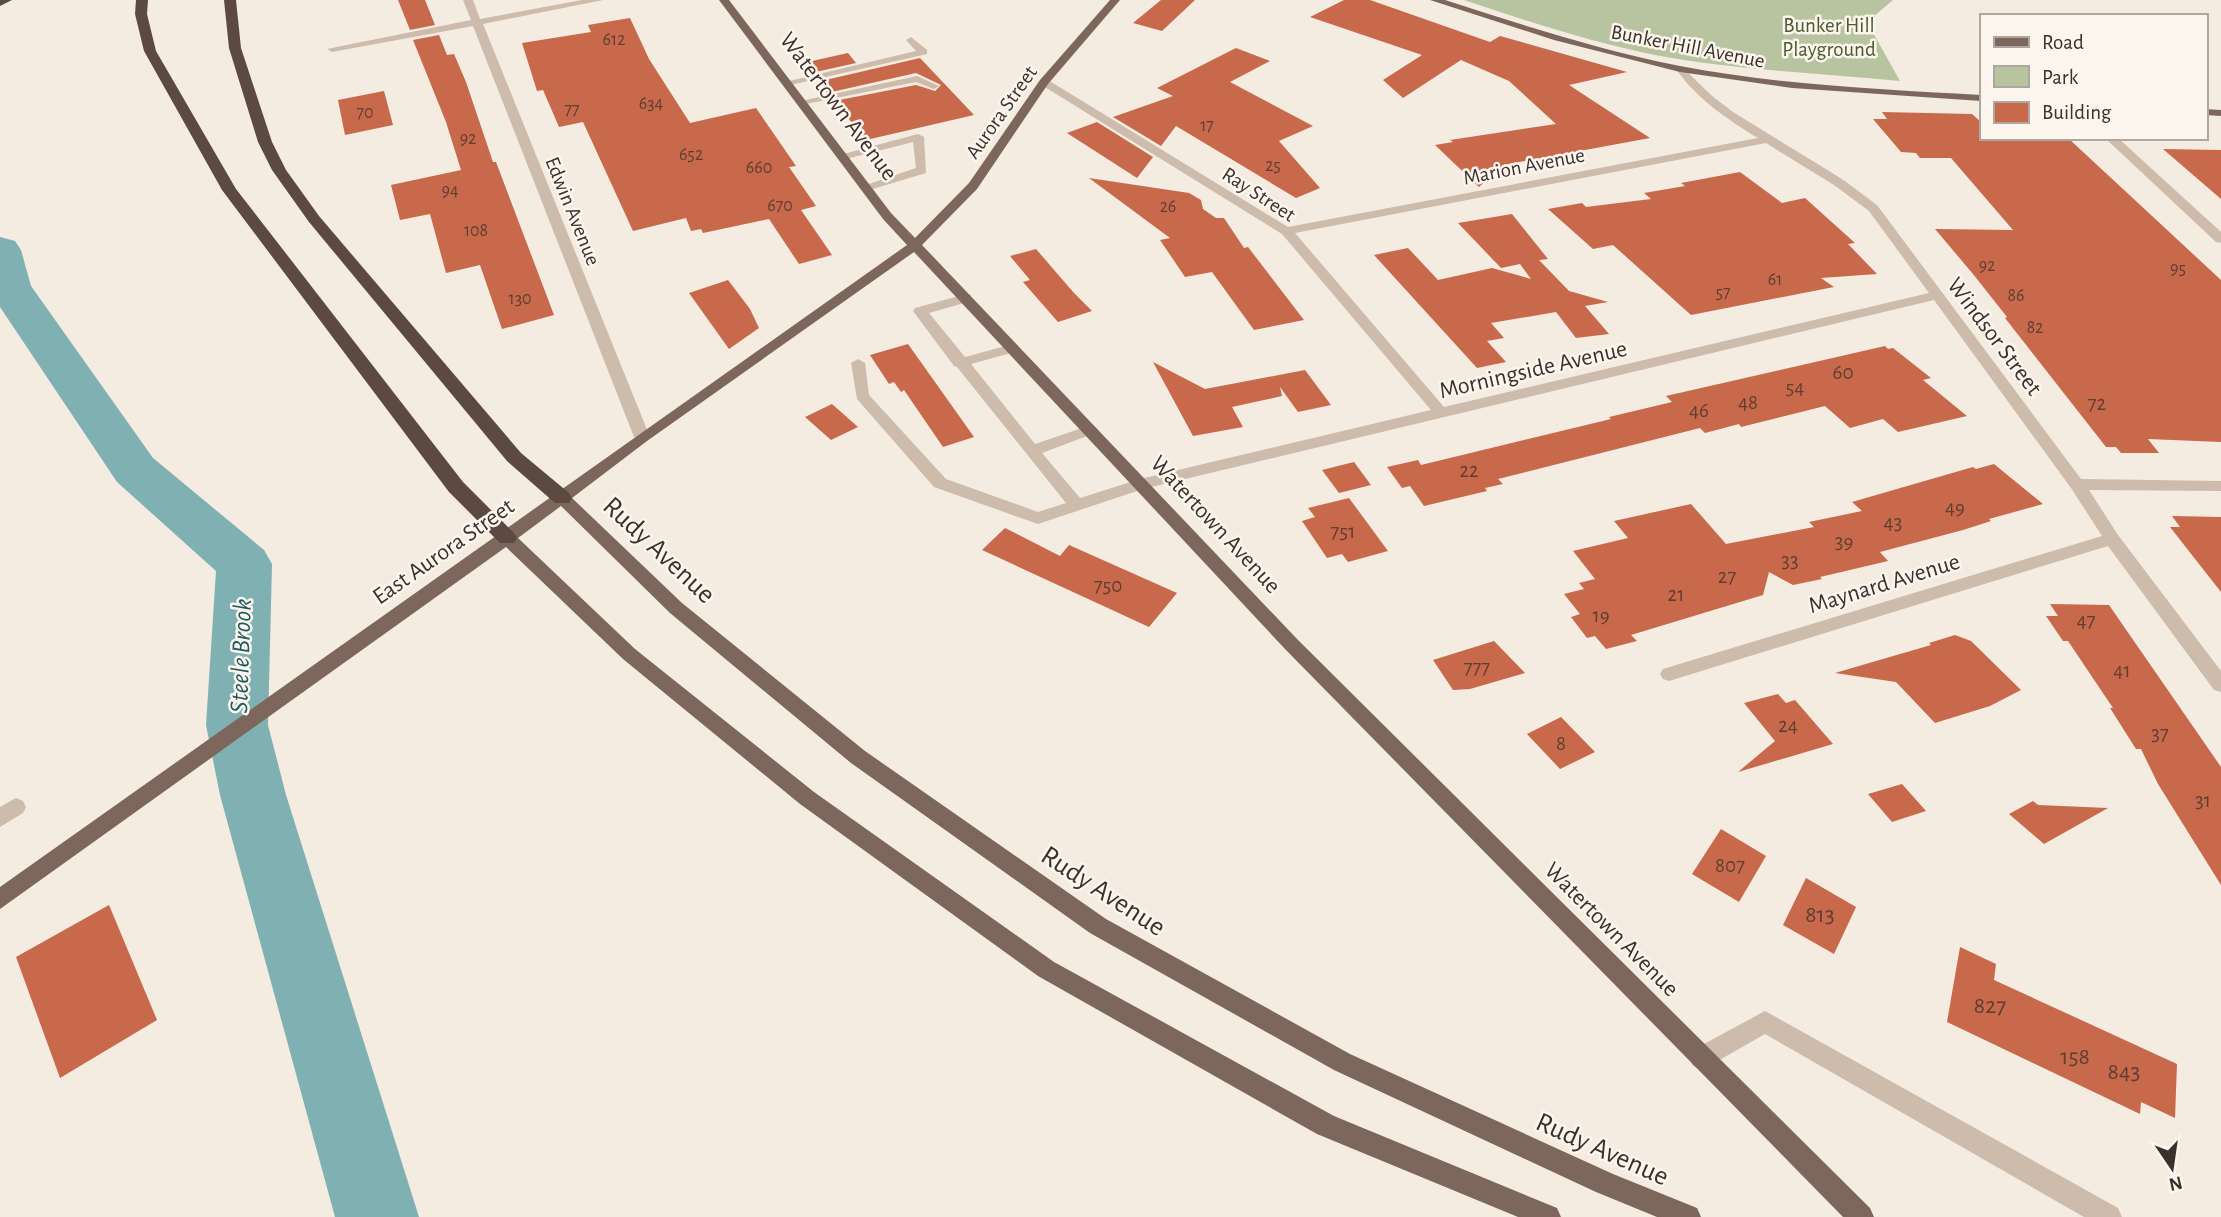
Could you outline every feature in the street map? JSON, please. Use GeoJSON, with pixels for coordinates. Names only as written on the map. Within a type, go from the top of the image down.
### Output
{"type":"FeatureCollection","features":[{"type":"Feature","properties":{"kind":"highway"},"geometry":{"type":"LineString","coordinates":[[0,3],[6,0]]}},
{"type":"Feature","properties":{"kind":"highway"},"geometry":{"type":"LineString","coordinates":[[142,0],[141,15],[150,51],[229,191],[456,487],[507,538]]}},
{"type":"Feature","properties":{"kind":"highway"},"geometry":{"type":"LineString","coordinates":[[230,0],[233,38],[245,83],[265,142],[278,170],[323,229],[514,457],[562,498]]}},
{"type":"Feature","properties":{"kind":"main road","name":"Watertown Avenue"},"geometry":{"type":"LineString","coordinates":[[724,0],[887,216],[1292,645],[1861,1217]]}},
{"type":"Feature","properties":{"kind":"main road","name":"Aurora Street"},"geometry":{"type":"LineString","coordinates":[[916,244],[973,186],[1044,82],[1115,0]]}},
{"type":"Feature","properties":{"kind":"main road","name":"Bunker Hill Avenue"},"geometry":{"type":"LineString","coordinates":[[1435,0],[1601,50],[1681,69],[1788,84],[1980,98]]}},
{"type":"Feature","properties":{"kind":"main road","name":"East Aurora Street"},"geometry":{"type":"LineString","coordinates":[[0,899],[507,538],[642,437],[916,244]]}},
{"type":"Feature","properties":{"kind":"main road","name":"Rudy Avenue"},"geometry":{"type":"LineString","coordinates":[[562,498],[676,608],[858,757],[1098,926],[1342,1062],[1605,1183],[1688,1217]]}},
{"type":"Feature","properties":{"kind":"main road"},"geometry":{"type":"LineString","coordinates":[[507,538],[629,654],[807,798],[1046,969],[1326,1125],[1548,1217]]}},
{"type":"Feature","properties":{"kind":"street","name":"Edwin Avenue"},"geometry":{"type":"LineString","coordinates":[[468,0],[642,437]]}},
{"type":"Feature","properties":{"kind":"street"},"geometry":{"type":"LineString","coordinates":[[332,49],[598,0]]}},
{"type":"Feature","properties":{"kind":"street"},"geometry":{"type":"LineString","coordinates":[[786,83],[923,52],[911,40]]}},
{"type":"Feature","properties":{"kind":"street"},"geometry":{"type":"LineString","coordinates":[[873,48],[886,61]]}},
{"type":"Feature","properties":{"kind":"street","name":"Windsor Street"},"geometry":{"type":"LineString","coordinates":[[1681,69],[1688,81],[1713,101],[1841,184],[1873,208],[2077,484],[2112,539],[2221,685]]}},
{"type":"Feature","properties":{"kind":"street"},"geometry":{"type":"LineString","coordinates":[[801,102],[917,79],[934,86]]}},
{"type":"Feature","properties":{"kind":"street","name":"Ray Street"},"geometry":{"type":"LineString","coordinates":[[1044,82],[1286,231],[1442,414]]}},
{"type":"Feature","properties":{"kind":"street"},"geometry":{"type":"LineString","coordinates":[[842,156],[918,136],[922,170],[866,187]]}},
{"type":"Feature","properties":{"kind":"street","name":"Marion Avenue"},"geometry":{"type":"LineString","coordinates":[[1286,231],[1770,139]]}},
{"type":"Feature","properties":{"kind":"street"},"geometry":{"type":"LineString","coordinates":[[2113,140],[2221,239]]}},
{"type":"Feature","properties":{"kind":"street","name":"Morningside Avenue"},"geometry":{"type":"LineString","coordinates":[[858,363],[862,396],[940,483],[1038,518],[1140,484],[1936,295]]}},
{"type":"Feature","properties":{"kind":"street"},"geometry":{"type":"LineString","coordinates":[[966,298],[920,311],[959,363],[1076,505]]}},
{"type":"Feature","properties":{"kind":"street"},"geometry":{"type":"LineString","coordinates":[[959,363],[1013,348]]}},
{"type":"Feature","properties":{"kind":"street"},"geometry":{"type":"LineString","coordinates":[[1032,451],[1090,430]]}},
{"type":"Feature","properties":{"kind":"street"},"geometry":{"type":"LineString","coordinates":[[2077,484],[2221,486]]}},
{"type":"Feature","properties":{"kind":"street","name":"Maynard Avenue"},"geometry":{"type":"LineString","coordinates":[[1669,674],[2112,539]]}},
{"type":"Feature","properties":{"kind":"street"},"geometry":{"type":"LineString","coordinates":[[1701,1058],[1765,1022],[2109,1217]]}},
{"type":"Feature","properties":{"kind":"green space","name":"Bunker Hill Playground"},"geometry":{"type":"Polygon","coordinates":[[[1464,0],[1893,0],[1867,22],[1900,81],[1746,68],[1655,55],[1582,37],[1464,0]]]}},
{"type":"Feature","properties":{"kind":"building"},"geometry":{"type":"Polygon","coordinates":[[[398,0],[425,0],[435,25],[410,30],[398,0]]]}},
{"type":"Feature","properties":{"kind":"building"},"geometry":{"type":"Polygon","coordinates":[[[1161,0],[1195,0],[1162,31],[1133,23],[1161,0]]]}},
{"type":"Feature","properties":{"kind":"building"},"geometry":{"type":"Polygon","coordinates":[[[1344,0],[1370,0],[1490,42],[1500,36],[1627,72],[1569,85],[1650,138],[1503,165],[1479,187],[1435,145],[1453,142],[1450,140],[1556,124],[1509,81],[1461,60],[1403,98],[1383,80],[1422,55],[1310,17],[1344,0]]]}},
{"type":"Feature","properties":{"kind":"building"},"geometry":{"type":"Polygon","coordinates":[[[630,18],[649,59],[690,123],[756,108],[796,166],[789,167],[816,206],[801,210],[832,255],[799,264],[769,219],[703,233],[701,229],[691,231],[686,218],[633,231],[583,122],[559,127],[543,90],[537,91],[522,43],[591,32],[588,25],[630,18]]]}},
{"type":"Feature","properties":{"kind":"building"},"geometry":{"type":"Polygon","coordinates":[[[439,35],[447,55],[454,54],[466,82],[493,162],[496,162],[554,315],[502,329],[480,265],[446,273],[430,214],[400,220],[391,185],[461,170],[446,122],[413,40],[439,35]]]}},
{"type":"Feature","properties":{"kind":"building"},"geometry":{"type":"Polygon","coordinates":[[[1236,48],[1270,61],[1230,82],[1313,126],[1279,141],[1320,188],[1296,198],[1176,126],[1161,146],[1113,117],[1173,96],[1157,88],[1236,48]]]}},
{"type":"Feature","properties":{"kind":"building"},"geometry":{"type":"Polygon","coordinates":[[[848,53],[856,63],[811,73],[803,63],[848,53]]]}},
{"type":"Feature","properties":{"kind":"building"},"geometry":{"type":"Polygon","coordinates":[[[920,58],[974,115],[866,140],[834,101],[916,85],[935,91],[941,85],[916,73],[827,93],[817,82],[920,58]]]}},
{"type":"Feature","properties":{"kind":"building"},"geometry":{"type":"Polygon","coordinates":[[[384,91],[393,125],[345,135],[338,100],[384,91]]]}},
{"type":"Feature","properties":{"kind":"building"},"geometry":{"type":"Polygon","coordinates":[[[1882,112],[1972,114],[1980,121],[1980,140],[2070,140],[2221,280],[2221,442],[2148,439],[2159,453],[2121,453],[2116,447],[2106,447],[2005,318],[2007,317],[1935,229],[2013,230],[1951,158],[1920,158],[1916,153],[1901,152],[1873,119],[1887,119],[1882,112]]]}},
{"type":"Feature","properties":{"kind":"building"},"geometry":{"type":"Polygon","coordinates":[[[1097,122],[1153,157],[1137,178],[1067,133],[1097,122]]]}},
{"type":"Feature","properties":{"kind":"building"},"geometry":{"type":"Polygon","coordinates":[[[2163,149],[2221,150],[2221,199],[2163,149]]]}},
{"type":"Feature","properties":{"kind":"building"},"geometry":{"type":"Polygon","coordinates":[[[1740,172],[1782,203],[1805,198],[1855,243],[1848,244],[1877,274],[1821,278],[1834,287],[1691,315],[1613,245],[1593,249],[1548,209],[1582,203],[1586,207],[1651,199],[1644,193],[1740,172]]]}},
{"type":"Feature","properties":{"kind":"building"},"geometry":{"type":"Polygon","coordinates":[[[1089,178],[1189,193],[1201,200],[1203,209],[1216,218],[1224,218],[1244,248],[1248,247],[1304,320],[1254,330],[1212,272],[1185,277],[1160,240],[1170,238],[1089,178]]]}},
{"type":"Feature","properties":{"kind":"building"},"geometry":{"type":"Polygon","coordinates":[[[1512,214],[1548,259],[1539,260],[1569,291],[1608,302],[1585,306],[1609,334],[1576,338],[1556,312],[1491,323],[1504,338],[1487,341],[1506,362],[1477,368],[1374,255],[1408,248],[1438,280],[1492,268],[1531,279],[1520,264],[1501,268],[1458,223],[1512,214]]]}},
{"type":"Feature","properties":{"kind":"building"},"geometry":{"type":"Polygon","coordinates":[[[1036,249],[1092,311],[1058,322],[1023,282],[1030,280],[1010,256],[1036,249]]]}},
{"type":"Feature","properties":{"kind":"building"},"geometry":{"type":"Polygon","coordinates":[[[728,280],[750,309],[759,328],[729,349],[689,293],[728,280]]]}},
{"type":"Feature","properties":{"kind":"building"},"geometry":{"type":"Polygon","coordinates":[[[908,344],[974,437],[943,447],[904,390],[901,392],[894,382],[889,384],[870,355],[908,344]]]}},
{"type":"Feature","properties":{"kind":"building"},"geometry":{"type":"Polygon","coordinates":[[[1885,346],[1888,349],[1893,348],[1931,378],[1923,380],[1967,416],[1898,432],[1883,419],[1850,428],[1825,406],[1741,427],[1739,424],[1705,433],[1700,428],[1498,479],[1503,484],[1485,488],[1487,491],[1424,506],[1410,486],[1402,488],[1387,467],[1418,460],[1421,465],[1611,419],[1609,417],[1672,402],[1666,396],[1885,346]]]}},
{"type":"Feature","properties":{"kind":"building"},"geometry":{"type":"Polygon","coordinates":[[[1153,362],[1205,389],[1305,370],[1331,405],[1298,412],[1280,387],[1282,396],[1232,407],[1243,427],[1193,436],[1153,362]]]}},
{"type":"Feature","properties":{"kind":"building"},"geometry":{"type":"Polygon","coordinates":[[[832,404],[858,427],[831,440],[805,417],[832,404]]]}},
{"type":"Feature","properties":{"kind":"building"},"geometry":{"type":"Polygon","coordinates":[[[1354,462],[1371,485],[1339,493],[1322,470],[1354,462]]]}},
{"type":"Feature","properties":{"kind":"building"},"geometry":{"type":"Polygon","coordinates":[[[1994,464],[2043,504],[1989,519],[1991,521],[1963,530],[1880,552],[1888,561],[1820,577],[1822,579],[1793,585],[1769,572],[1763,595],[1631,635],[1637,641],[1606,649],[1595,636],[1587,638],[1571,617],[1580,614],[1564,594],[1584,589],[1579,583],[1595,579],[1573,551],[1628,538],[1614,521],[1691,504],[1726,544],[1814,527],[1809,522],[1862,511],[1852,502],[1973,467],[1976,469],[1994,464]]]}},
{"type":"Feature","properties":{"kind":"building"},"geometry":{"type":"Polygon","coordinates":[[[1349,498],[1388,551],[1348,562],[1342,554],[1327,558],[1302,521],[1315,517],[1308,508],[1349,498]]]}},
{"type":"Feature","properties":{"kind":"building"},"geometry":{"type":"Polygon","coordinates":[[[2172,516],[2221,517],[2221,592],[2170,527],[2180,527],[2172,516]]]}},
{"type":"Feature","properties":{"kind":"building"},"geometry":{"type":"Polygon","coordinates":[[[1005,528],[1060,556],[1069,545],[1177,593],[1149,627],[982,550],[1005,528]]]}},
{"type":"Feature","properties":{"kind":"building"},"geometry":{"type":"Polygon","coordinates":[[[2050,604],[2109,605],[2221,767],[2221,885],[2158,784],[2141,749],[2136,749],[2110,708],[2113,708],[2068,641],[2063,641],[2046,616],[2058,616],[2050,604]]]}},
{"type":"Feature","properties":{"kind":"building"},"geometry":{"type":"Polygon","coordinates":[[[1955,635],[1971,641],[2021,690],[1990,706],[1935,723],[1896,682],[1835,673],[1931,645],[1929,643],[1955,635]]]}},
{"type":"Feature","properties":{"kind":"building"},"geometry":{"type":"Polygon","coordinates":[[[1494,641],[1525,673],[1470,689],[1453,690],[1433,660],[1494,641]]]}},
{"type":"Feature","properties":{"kind":"building"},"geometry":{"type":"Polygon","coordinates":[[[1778,694],[1786,703],[1795,700],[1833,744],[1738,772],[1775,741],[1744,703],[1778,694]]]}},
{"type":"Feature","properties":{"kind":"building"},"geometry":{"type":"Polygon","coordinates":[[[1561,717],[1595,752],[1560,769],[1527,734],[1561,717]]]}},
{"type":"Feature","properties":{"kind":"building"},"geometry":{"type":"Polygon","coordinates":[[[1902,784],[1926,811],[1892,822],[1868,794],[1902,784]]]}},
{"type":"Feature","properties":{"kind":"building"},"geometry":{"type":"Polygon","coordinates":[[[2033,801],[2038,805],[2108,808],[2044,844],[2009,814],[2033,801]]]}},
{"type":"Feature","properties":{"kind":"building"},"geometry":{"type":"Polygon","coordinates":[[[1721,829],[1766,856],[1739,902],[1692,874],[1721,829]]]}},
{"type":"Feature","properties":{"kind":"building"},"geometry":{"type":"Polygon","coordinates":[[[1806,878],[1856,907],[1834,954],[1783,925],[1806,878]]]}},
{"type":"Feature","properties":{"kind":"building"},"geometry":{"type":"Polygon","coordinates":[[[109,905],[157,1020],[60,1078],[16,957],[109,905]]]}},
{"type":"Feature","properties":{"kind":"building"},"geometry":{"type":"Polygon","coordinates":[[[1960,947],[1996,964],[1994,980],[2177,1064],[2175,1118],[2141,1102],[2140,1114],[1947,1022],[1960,947]]]}},
{"type":"Feature","properties":{"kind":"waterway","name":"Steele Brook"},"geometry":{"type":"LineString","coordinates":[[0,250],[9,287],[135,470],[244,564],[237,725],[253,795],[377,1217]]}}]}
